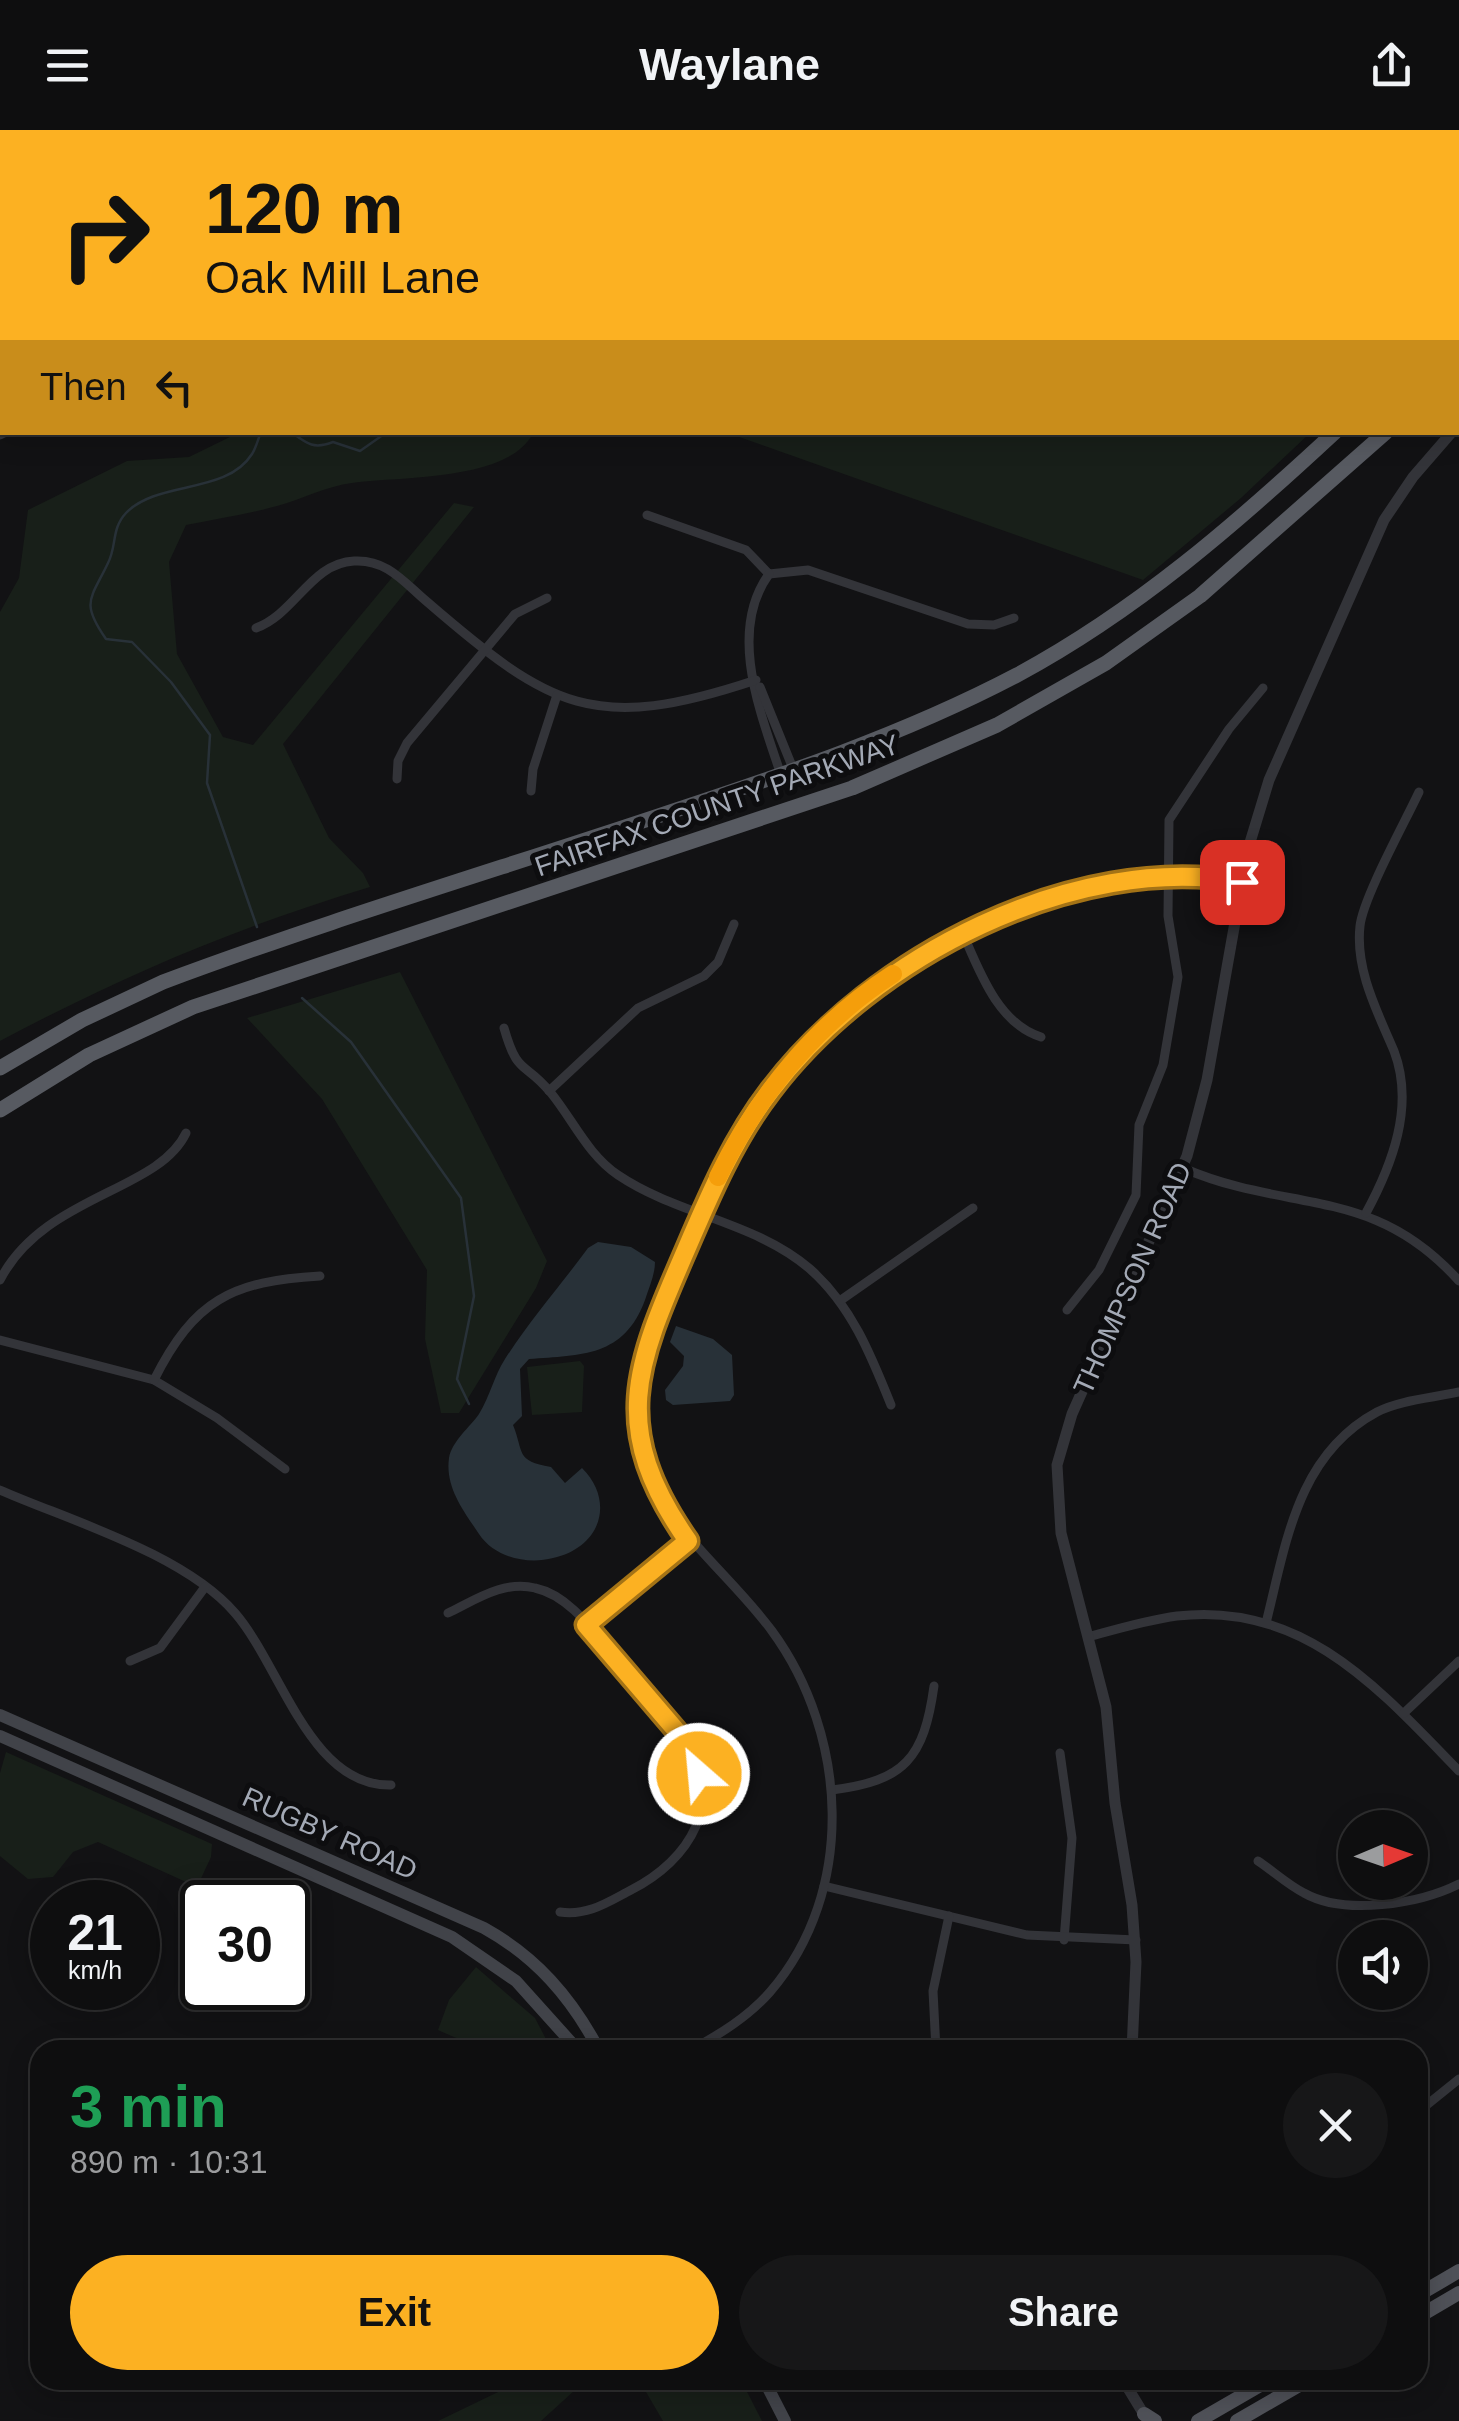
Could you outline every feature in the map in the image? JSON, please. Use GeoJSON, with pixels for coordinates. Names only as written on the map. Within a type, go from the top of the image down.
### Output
{"type":"FeatureCollection","features":[{"type":"Feature","properties":{"kind":"highway","name":"FAIRFAX COUNTY PARKWAY"},"geometry":{"type":"LineString","coordinates":[[0,1068],[82,1020],[200,968],[788,773],[976,694],[1076,640],[1193,558],[1332,435]]}},
{"type":"Feature","properties":{"kind":"highway","name":"FAIRFAX COUNTY PARKWAY"},"geometry":{"type":"LineString","coordinates":[[0,1110],[89,1056],[193,1007],[852,788],[997,725],[1106,662],[1200,596],[1383,435]]}},
{"type":"Feature","properties":{"kind":"main road","name":"RUGBY ROAD"},"geometry":{"type":"LineString","coordinates":[[0,1715],[484,1928],[525,1954],[552,1979],[592,2040]]}},
{"type":"Feature","properties":{"kind":"main road","name":"RUGBY ROAD"},"geometry":{"type":"LineString","coordinates":[[0,1736],[452,1938],[516,1981],[569,2040]]}},
{"type":"Feature","properties":{"kind":"main road"},"geometry":{"type":"LineString","coordinates":[[1428,2289],[1459,2271]]}},
{"type":"Feature","properties":{"kind":"main road"},"geometry":{"type":"LineString","coordinates":[[1428,2311],[1459,2293]]}},
{"type":"Feature","properties":{"kind":"main road"},"geometry":{"type":"LineString","coordinates":[[769,2390],[786,2421]]}},
{"type":"Feature","properties":{"kind":"main road"},"geometry":{"type":"LineString","coordinates":[[1198,2421],[1252,2390]]}},
{"type":"Feature","properties":{"kind":"main road"},"geometry":{"type":"LineString","coordinates":[[1237,2421],[1291,2390]]}},
{"type":"Feature","properties":{"kind":"street","name":"THOMPSON ROAD"},"geometry":{"type":"LineString","coordinates":[[1132,2040],[1136,1940],[1115,1803],[1106,1707],[1061,1532],[1057,1465],[1072,1414],[1183,1168],[1206,1080],[1242,882],[1269,780],[1370,547],[1395,502],[1450,435]]}},
{"type":"Feature","properties":{"kind":"street"},"geometry":{"type":"LineString","coordinates":[[647,515],[746,550],[769,574]]}},
{"type":"Feature","properties":{"kind":"street"},"geometry":{"type":"LineString","coordinates":[[256,628],[280,618],[329,568],[360,560],[397,574],[485,650],[532,684],[593,706],[646,710],[698,700],[756,680]]}},
{"type":"Feature","properties":{"kind":"street"},"geometry":{"type":"LineString","coordinates":[[769,574],[808,570],[968,624],[994,624],[1014,618]]}},
{"type":"Feature","properties":{"kind":"street"},"geometry":{"type":"LineString","coordinates":[[769,574],[754,598],[748,628],[756,680],[775,715],[788,773]]}},
{"type":"Feature","properties":{"kind":"street"},"geometry":{"type":"LineString","coordinates":[[398,779],[401,752],[515,614],[547,598]]}},
{"type":"Feature","properties":{"kind":"street"},"geometry":{"type":"LineString","coordinates":[[1067,1310],[1099,1270],[1136,1195],[1139,1125],[1161,1075],[1178,987],[1166,874],[1170,820],[1263,688]]}},
{"type":"Feature","properties":{"kind":"street"},"geometry":{"type":"LineString","coordinates":[[532,791],[534,769],[557,695]]}},
{"type":"Feature","properties":{"kind":"street"},"geometry":{"type":"LineString","coordinates":[[1366,1213],[1395,1148],[1404,1098],[1396,1056],[1374,1006],[1362,962],[1360,924],[1419,792]]}},
{"type":"Feature","properties":{"kind":"street"},"geometry":{"type":"LineString","coordinates":[[708,2040],[736,2023],[769,1993],[800,1950],[824,1886],[832,1790],[812,1706],[788,1655],[754,1609],[688,1541],[660,1498],[646,1463],[638,1424],[638,1386],[652,1327],[702,1214],[753,1114],[808,1045],[885,979],[964,936],[1077,889],[1166,874],[1242,882]]}},
{"type":"Feature","properties":{"kind":"street"},"geometry":{"type":"LineString","coordinates":[[549,1091],[638,1008],[704,976],[718,962],[734,924]]}},
{"type":"Feature","properties":{"kind":"street"},"geometry":{"type":"LineString","coordinates":[[964,936],[988,987],[1012,1020],[1041,1037]]}},
{"type":"Feature","properties":{"kind":"street"},"geometry":{"type":"LineString","coordinates":[[504,1028],[516,1062],[549,1091],[605,1165],[631,1182],[790,1255],[841,1300],[891,1405]]}},
{"type":"Feature","properties":{"kind":"street"},"geometry":{"type":"LineString","coordinates":[[0,1280],[34,1234],[164,1160],[186,1133]]}},
{"type":"Feature","properties":{"kind":"street"},"geometry":{"type":"LineString","coordinates":[[1183,1168],[1220,1184],[1366,1213],[1433,1252],[1459,1281]]}},
{"type":"Feature","properties":{"kind":"street"},"geometry":{"type":"LineString","coordinates":[[841,1300],[973,1208]]}},
{"type":"Feature","properties":{"kind":"street"},"geometry":{"type":"LineString","coordinates":[[154,1380],[181,1332],[213,1302],[262,1281],[320,1276]]}},
{"type":"Feature","properties":{"kind":"street"},"geometry":{"type":"LineString","coordinates":[[0,1340],[154,1380],[216,1418],[285,1470]]}},
{"type":"Feature","properties":{"kind":"street"},"geometry":{"type":"LineString","coordinates":[[1266,1622],[1296,1504],[1318,1464],[1344,1435],[1379,1411],[1459,1392]]}},
{"type":"Feature","properties":{"kind":"street"},"geometry":{"type":"LineString","coordinates":[[0,1490],[173,1566],[205,1588],[232,1610],[262,1648],[312,1740],[325,1754],[354,1778],[372,1786],[390,1786]]}},
{"type":"Feature","properties":{"kind":"street"},"geometry":{"type":"LineString","coordinates":[[586,1625],[688,1541]]}},
{"type":"Feature","properties":{"kind":"street"},"geometry":{"type":"LineString","coordinates":[[448,1613],[500,1589],[526,1586],[560,1599],[686,1742],[697,1766],[701,1800],[694,1833],[664,1871],[592,1910],[560,1912]]}},
{"type":"Feature","properties":{"kind":"street"},"geometry":{"type":"LineString","coordinates":[[130,1661],[160,1648],[205,1588]]}},
{"type":"Feature","properties":{"kind":"street"},"geometry":{"type":"LineString","coordinates":[[1088,1636],[1182,1616],[1266,1622],[1314,1642],[1366,1676],[1459,1771]]}},
{"type":"Feature","properties":{"kind":"street"},"geometry":{"type":"LineString","coordinates":[[1404,1714],[1459,1661]]}},
{"type":"Feature","properties":{"kind":"street"},"geometry":{"type":"LineString","coordinates":[[832,1790],[872,1784],[907,1764],[926,1734],[934,1686]]}},
{"type":"Feature","properties":{"kind":"street"},"geometry":{"type":"LineString","coordinates":[[1060,1754],[1072,1838],[1064,1940]]}},
{"type":"Feature","properties":{"kind":"street"},"geometry":{"type":"LineString","coordinates":[[1258,1861],[1305,1894],[1326,1901],[1419,1899],[1459,1884]]}},
{"type":"Feature","properties":{"kind":"street"},"geometry":{"type":"LineString","coordinates":[[824,1886],[1064,1940],[1136,1940]]}},
{"type":"Feature","properties":{"kind":"street"},"geometry":{"type":"LineString","coordinates":[[936,2040],[933,1990],[949,1916]]}},
{"type":"Feature","properties":{"kind":"street"},"geometry":{"type":"LineString","coordinates":[[1428,2104],[1459,2079]]}},
{"type":"Feature","properties":{"kind":"street"},"geometry":{"type":"LineString","coordinates":[[1130,2390],[1149,2419]]}},
{"type":"Feature","properties":{"kind":"shaded area"},"geometry":{"type":"Polygon","coordinates":[[[234,435],[531,435],[520,449],[501,461],[477,469],[343,485],[266,509],[186,525],[169,562],[177,654],[223,737],[253,745],[454,503],[474,507],[283,744],[329,838],[363,873],[370,887],[181,955],[0,1041],[0,612],[19,578],[28,510],[127,461],[189,457],[234,435]]]}},
{"type":"Feature","properties":{"kind":"shaded area"},"geometry":{"type":"Polygon","coordinates":[[[734,435],[1308,435],[1241,498],[1143,580],[734,435]]]}},
{"type":"Feature","properties":{"kind":"shaded area"},"geometry":{"type":"Polygon","coordinates":[[[400,972],[547,1261],[536,1288],[459,1413],[441,1413],[425,1339],[427,1270],[322,1099],[247,1018],[400,972]]]}},
{"type":"Feature","properties":{"kind":"shaded area"},"geometry":{"type":"Polygon","coordinates":[[[598,1242],[631,1247],[655,1262],[645,1300],[636,1319],[613,1343],[583,1354],[529,1359],[520,1369],[522,1416],[513,1425],[520,1449],[531,1462],[551,1467],[565,1483],[582,1468],[598,1495],[598,1522],[582,1545],[569,1553],[543,1560],[522,1560],[502,1554],[485,1542],[456,1498],[449,1458],[457,1440],[479,1414],[515,1345],[588,1248],[598,1242]]]}},
{"type":"Feature","properties":{"kind":"shaded area"},"geometry":{"type":"Polygon","coordinates":[[[676,1326],[713,1339],[732,1355],[734,1395],[730,1401],[673,1405],[666,1400],[665,1390],[683,1366],[684,1356],[670,1342],[676,1326]]]}},
{"type":"Feature","properties":{"kind":"shaded area"},"geometry":{"type":"Polygon","coordinates":[[[580,1361],[584,1366],[582,1412],[532,1415],[527,1367],[580,1361]]]}},
{"type":"Feature","properties":{"kind":"shaded area"},"geometry":{"type":"Polygon","coordinates":[[[6,1752],[212,1844],[211,1857],[200,1880],[182,1880],[98,1842],[73,1852],[53,1877],[28,1879],[0,1856],[0,1773],[6,1752]]]}},
{"type":"Feature","properties":{"kind":"shaded area"},"geometry":{"type":"Polygon","coordinates":[[[476,1967],[535,2018],[546,2039],[464,2040],[438,2030],[449,2000],[476,1967]]]}},
{"type":"Feature","properties":{"kind":"shaded area"},"geometry":{"type":"Polygon","coordinates":[[[502,2390],[575,2390],[541,2421],[438,2421],[502,2390]]]}},
{"type":"Feature","properties":{"kind":"shaded area"},"geometry":{"type":"Polygon","coordinates":[[[645,2390],[746,2390],[762,2421],[663,2421],[645,2390]]]}},
{"type":"Feature","properties":{"kind":"waterway"},"geometry":{"type":"LineString","coordinates":[[257,927],[207,783],[210,735],[171,682],[132,642],[106,639],[93,617],[91,601],[126,513],[156,496],[226,476],[252,454],[260,435]]}},
{"type":"Feature","properties":{"kind":"waterway"},"geometry":{"type":"LineString","coordinates":[[295,435],[310,444],[333,442],[360,451],[383,435]]}},
{"type":"Feature","properties":{"kind":"waterway"},"geometry":{"type":"LineString","coordinates":[[302,998],[351,1042],[461,1198],[474,1296],[457,1379],[469,1404]]}},
{"type":"Feature","properties":{"kind":"slow traffic"},"geometry":{"type":"LineString","coordinates":[[718,1177],[753,1114],[786,1070],[838,1016],[893,974]]}},
{"type":"Feature","properties":{"kind":"route"},"geometry":{"type":"LineString","coordinates":[[699,1774],[694,1757],[676,1728],[586,1625],[688,1541],[660,1498],[646,1463],[638,1424],[638,1386],[652,1327],[739,1137],[786,1070],[838,1016],[906,965],[957,939],[1047,900],[1109,880],[1166,874],[1242,882]]}}]}
